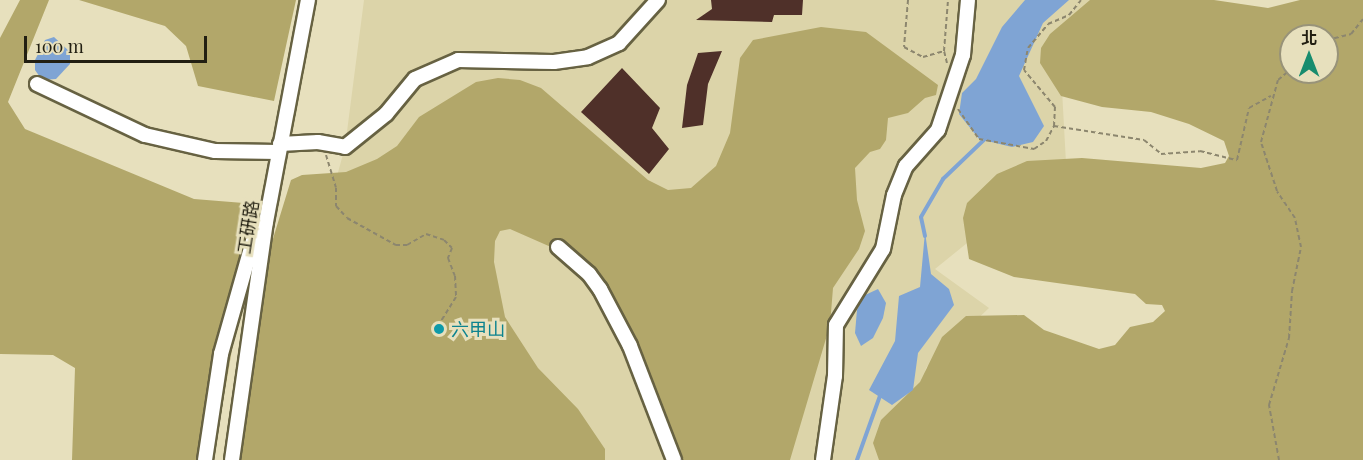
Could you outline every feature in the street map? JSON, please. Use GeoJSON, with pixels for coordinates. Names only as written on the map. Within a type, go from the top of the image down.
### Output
{"type":"FeatureCollection","features":[{"type":"Feature","properties":{"kind":"street","name":"工研路"},"geometry":{"type":"LineString","coordinates":[[232,460],[266,222],[308,0]]}},
{"type":"Feature","properties":{"kind":"street"},"geometry":{"type":"LineString","coordinates":[[37,84],[145,135],[215,151],[279,148],[318,142],[345,147],[386,114],[415,80],[458,60],[554,62],[588,57],[619,42],[658,0]]}},
{"type":"Feature","properties":{"kind":"street"},"geometry":{"type":"LineString","coordinates":[[823,460],[835,376],[836,325],[883,249],[898,185],[906,166],[938,130],[951,82],[963,55],[968,0]]}},
{"type":"Feature","properties":{"kind":"street"},"geometry":{"type":"LineString","coordinates":[[206,460],[221,354],[253,242],[266,222]]}},
{"type":"Feature","properties":{"kind":"street"},"geometry":{"type":"LineString","coordinates":[[558,247],[589,274],[600,289],[630,346],[674,460]]}},
{"type":"Feature","properties":{"kind":"path"},"geometry":{"type":"LineString","coordinates":[[908,0],[904,47],[923,57],[944,51]]}},
{"type":"Feature","properties":{"kind":"path"},"geometry":{"type":"LineString","coordinates":[[948,0],[944,51],[951,82]]}},
{"type":"Feature","properties":{"kind":"path"},"geometry":{"type":"LineString","coordinates":[[957,103],[959,114],[979,139],[1012,147],[1035,149],[1046,141],[1054,126],[1055,106],[1051,97],[1036,88],[1024,70],[1028,48],[1048,24],[1069,15],[1081,0]]}},
{"type":"Feature","properties":{"kind":"path"},"geometry":{"type":"LineString","coordinates":[[1339,37],[1352,34],[1363,19]]}},
{"type":"Feature","properties":{"kind":"path"},"geometry":{"type":"LineString","coordinates":[[1279,79],[1271,96],[1261,142],[1277,191],[1295,218],[1301,246],[1292,291],[1289,338],[1269,405],[1279,460]]}},
{"type":"Feature","properties":{"kind":"path"},"geometry":{"type":"LineString","coordinates":[[1054,126],[1144,140],[1161,154],[1200,151],[1237,160],[1249,108],[1271,96]]}},
{"type":"Feature","properties":{"kind":"path"},"geometry":{"type":"LineString","coordinates":[[318,142],[327,156],[336,206],[347,218],[396,245],[407,245],[426,234],[444,240],[452,248],[448,258],[455,276],[456,297],[441,321]]}},
{"type":"Feature","properties":{"kind":"shaded area"},"geometry":{"type":"Polygon","coordinates":[[[20,0],[49,0],[8,102],[25,129],[194,199],[257,204],[213,460],[72,460],[75,368],[53,355],[0,354],[0,38],[20,0]]]}},
{"type":"Feature","properties":{"kind":"shaded area"},"geometry":{"type":"Polygon","coordinates":[[[79,0],[296,0],[274,101],[198,86],[186,46],[165,26],[79,0]]]}},
{"type":"Feature","properties":{"kind":"shaded area"},"geometry":{"type":"Polygon","coordinates":[[[364,0],[1113,0],[1060,53],[1066,163],[935,269],[989,308],[926,368],[909,460],[370,460],[315,256],[345,147],[364,0]]]}},
{"type":"Feature","properties":{"kind":"shaded area"},"geometry":{"type":"Polygon","coordinates":[[[1090,0],[1214,0],[1268,8],[1300,0],[1363,0],[1363,460],[879,460],[873,443],[881,420],[920,382],[942,337],[966,316],[1024,315],[1044,330],[1099,349],[1115,345],[1130,327],[1153,322],[1165,311],[1162,305],[1146,304],[1135,294],[1014,277],[969,259],[963,218],[967,203],[997,174],[1027,161],[1082,158],[1201,168],[1225,163],[1229,156],[1224,141],[1189,124],[1151,112],[1102,107],[1061,96],[1040,63],[1041,48],[1050,34],[1090,0]]]}},
{"type":"Feature","properties":{"kind":"shaded area"},"geometry":{"type":"Polygon","coordinates":[[[821,27],[866,32],[938,85],[936,95],[925,98],[908,113],[888,118],[886,140],[880,149],[870,152],[855,168],[857,200],[865,231],[859,249],[833,288],[830,325],[790,460],[668,460],[631,350],[593,282],[560,251],[510,229],[500,231],[495,241],[494,262],[505,317],[538,368],[578,409],[605,449],[605,460],[237,460],[264,268],[291,180],[302,175],[346,172],[377,159],[397,146],[419,117],[476,82],[498,78],[520,80],[541,88],[648,180],[668,190],[691,188],[716,166],[730,133],[740,58],[753,40],[821,27]]]}},
{"type":"Feature","properties":{"kind":"water"},"geometry":{"type":"Polygon","coordinates":[[[1025,0],[1069,0],[1043,23],[1019,76],[1044,126],[1033,142],[1012,147],[979,139],[959,114],[962,93],[976,79],[1002,27],[1025,0]]]}},
{"type":"Feature","properties":{"kind":"water"},"geometry":{"type":"Polygon","coordinates":[[[54,37],[70,52],[70,64],[56,79],[42,80],[35,70],[35,60],[45,40],[54,37]]]}},
{"type":"Feature","properties":{"kind":"water"},"geometry":{"type":"Polygon","coordinates":[[[925,232],[931,274],[949,289],[954,305],[918,353],[913,390],[892,405],[869,390],[895,341],[899,296],[920,287],[925,232]]]}},
{"type":"Feature","properties":{"kind":"water"},"geometry":{"type":"Polygon","coordinates":[[[878,289],[886,303],[883,318],[873,338],[861,346],[855,333],[857,310],[863,296],[878,289]]]}},
{"type":"Feature","properties":{"kind":"building"},"geometry":{"type":"Polygon","coordinates":[[[711,0],[803,0],[802,15],[774,15],[772,22],[696,20],[712,9],[711,0]]]}},
{"type":"Feature","properties":{"kind":"building"},"geometry":{"type":"Polygon","coordinates":[[[722,51],[708,84],[703,125],[682,128],[687,85],[698,53],[722,51]]]}},
{"type":"Feature","properties":{"kind":"building"},"geometry":{"type":"Polygon","coordinates":[[[622,68],[660,108],[652,128],[669,149],[649,174],[581,112],[622,68]]]}},
{"type":"Feature","properties":{"kind":"waterway"},"geometry":{"type":"LineString","coordinates":[[925,236],[921,217],[943,179],[987,137]]}},
{"type":"Feature","properties":{"kind":"waterway"},"geometry":{"type":"LineString","coordinates":[[857,460],[881,393]]}},
{"type":"Feature","properties":{"kind":"place","name":"六甲山"},"geometry":{"type":"Point","coordinates":[439,329]}}]}
